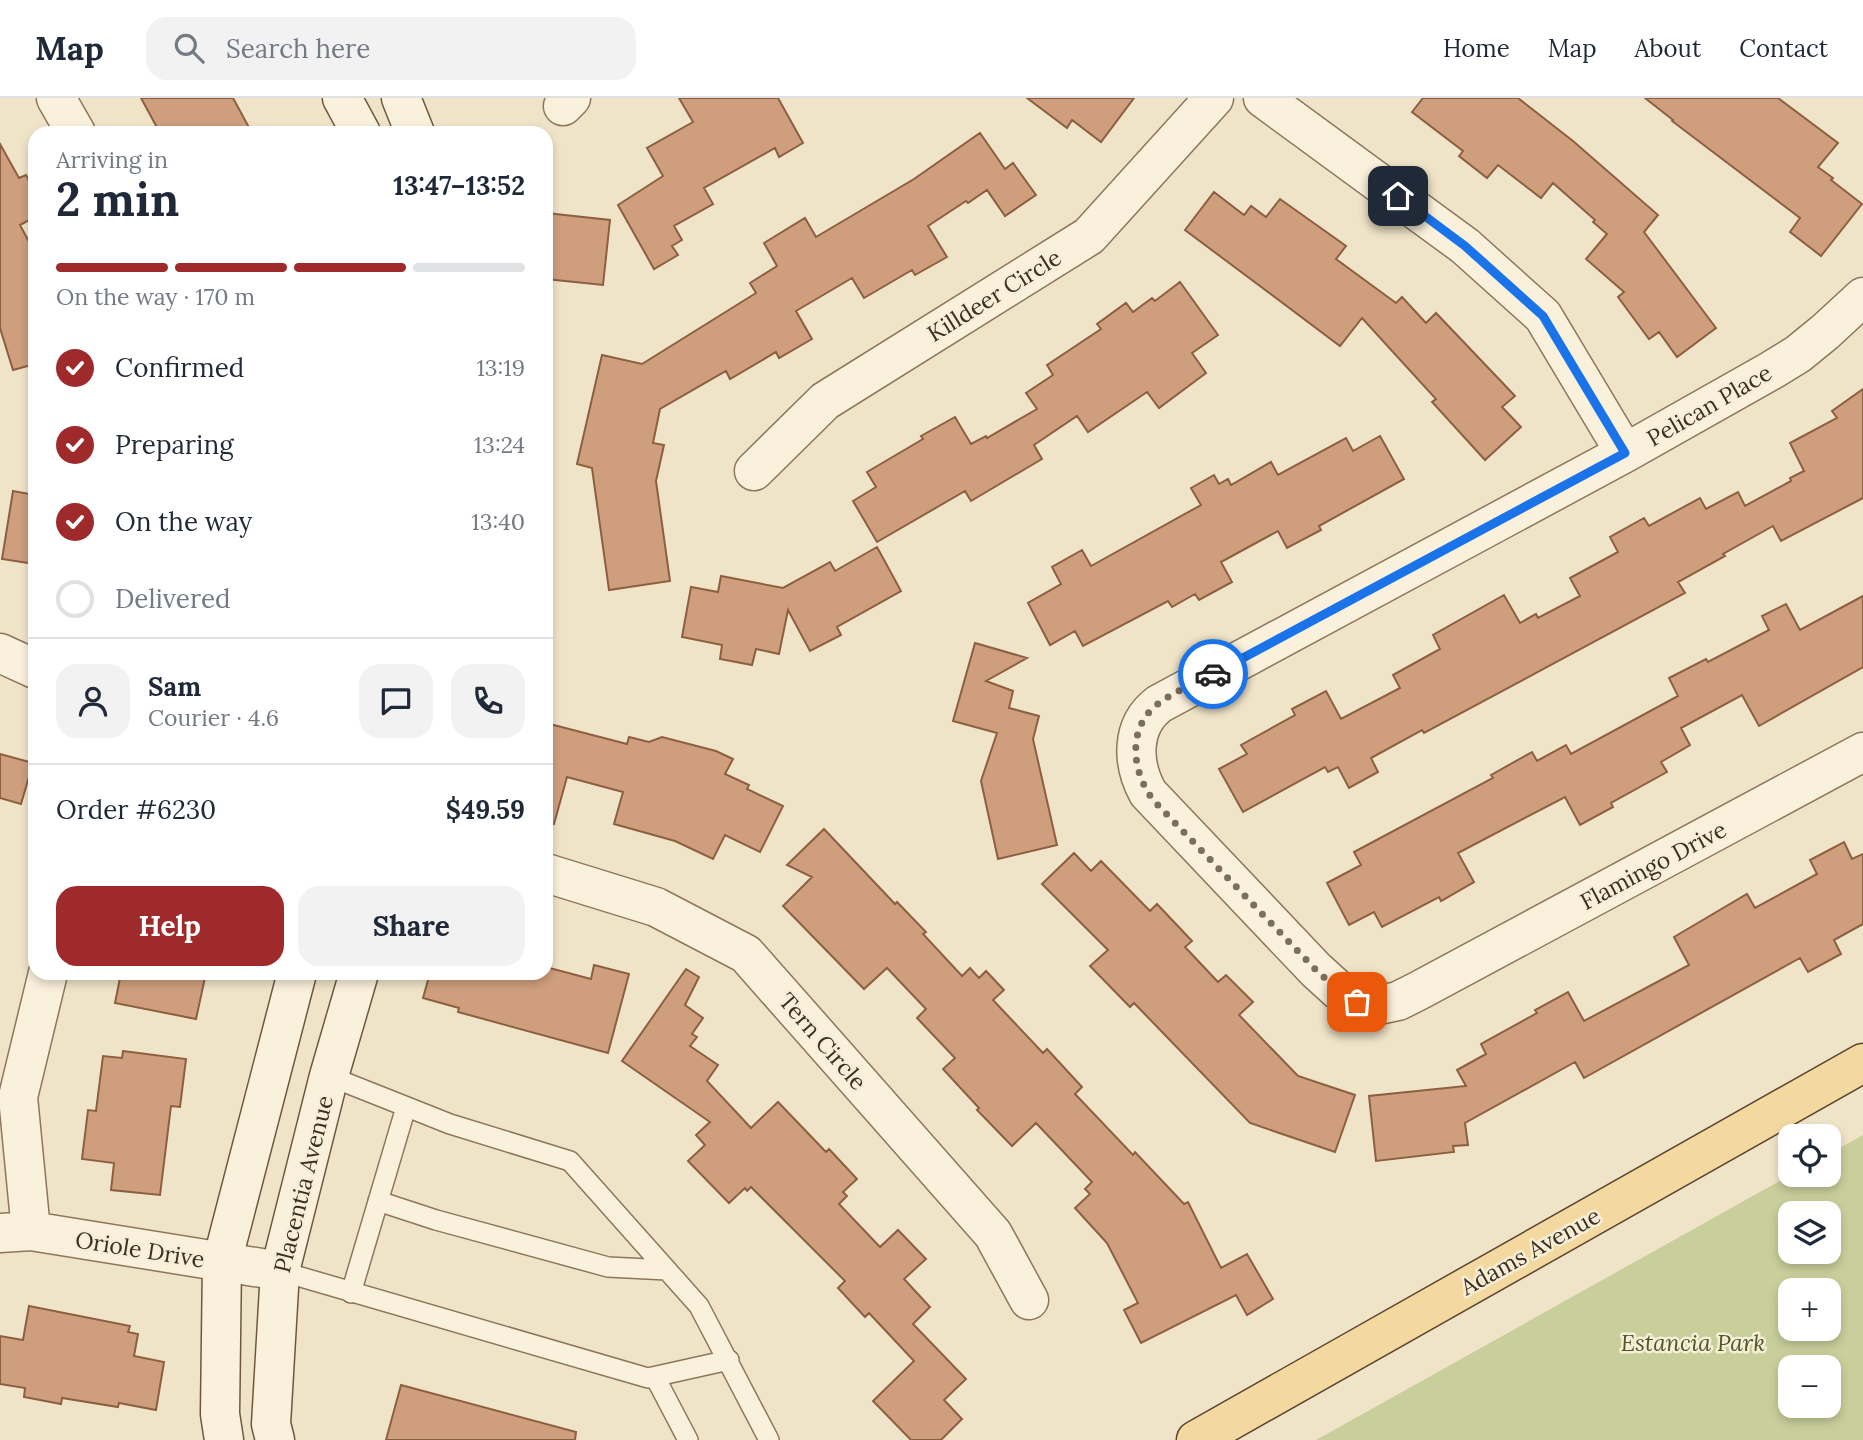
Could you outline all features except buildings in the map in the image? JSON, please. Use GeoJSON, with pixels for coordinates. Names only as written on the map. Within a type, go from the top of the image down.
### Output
{"type":"FeatureCollection","features":[{"type":"Feature","properties":{"kind":"main road","name":"Adams Avenue"},"geometry":{"type":"LineString","coordinates":[[1196,1440],[1863,1063]]}},
{"type":"Feature","properties":{"kind":"street"},"geometry":{"type":"LineString","coordinates":[[56,98],[72,126]]}},
{"type":"Feature","properties":{"kind":"street"},"geometry":{"type":"LineString","coordinates":[[342,98],[357,126]]}},
{"type":"Feature","properties":{"kind":"street"},"geometry":{"type":"LineString","coordinates":[[401,98],[412,126]]}},
{"type":"Feature","properties":{"kind":"street","name":"Killdeer Circle"},"geometry":{"type":"LineString","coordinates":[[754,471],[825,401],[1090,236],[1214,98]]}},
{"type":"Feature","properties":{"kind":"street"},"geometry":{"type":"LineString","coordinates":[[1263,98],[1465,246],[1543,316],[1625,453]]}},
{"type":"Feature","properties":{"kind":"street","name":"Pelican Place"},"geometry":{"type":"LineString","coordinates":[[1442,978],[1398,1001],[1379,1005],[1357,1002],[1327,981],[1148,793],[1140,777],[1136,749],[1141,725],[1150,710],[1625,453],[1798,354],[1863,297]]}},
{"type":"Feature","properties":{"kind":"street"},"geometry":{"type":"LineString","coordinates":[[0,653],[28,666]]}},
{"type":"Feature","properties":{"kind":"street","name":"Flamingo Drive"},"geometry":{"type":"LineString","coordinates":[[1442,978],[1863,752]]}},
{"type":"Feature","properties":{"kind":"street","name":"Tern Circle"},"geometry":{"type":"LineString","coordinates":[[553,875],[656,907],[746,954],[993,1234],[1029,1300]]}},
{"type":"Feature","properties":{"kind":"street"},"geometry":{"type":"LineString","coordinates":[[15,1232],[18,1097],[46,980]]}},
{"type":"Feature","properties":{"kind":"street"},"geometry":{"type":"LineString","coordinates":[[224,1440],[220,1415],[222,1262],[295,980]]}},
{"type":"Feature","properties":{"kind":"street","name":"Placentia Avenue"},"geometry":{"type":"LineString","coordinates":[[275,1440],[271,1424],[280,1271],[329,1076],[357,980]]}},
{"type":"Feature","properties":{"kind":"street","name":"Oriole Drive"},"geometry":{"type":"LineString","coordinates":[[15,1232],[280,1271]]}},
{"type":"Feature","properties":{"kind":"lane"},"geometry":{"type":"LineString","coordinates":[[329,1076],[450,1124],[570,1161],[699,1306],[769,1440]]}},
{"type":"Feature","properties":{"kind":"lane"},"geometry":{"type":"LineString","coordinates":[[351,1293],[406,1107]]}},
{"type":"Feature","properties":{"kind":"lane"},"geometry":{"type":"LineString","coordinates":[[378,1200],[436,1220],[608,1267],[667,1270]]}},
{"type":"Feature","properties":{"kind":"lane"},"geometry":{"type":"LineString","coordinates":[[280,1271],[648,1378],[729,1360]]}},
{"type":"Feature","properties":{"kind":"lane"},"geometry":{"type":"LineString","coordinates":[[655,1377],[688,1440]]}},
{"type":"Feature","properties":{"kind":"green space","name":"Estancia Park"},"geometry":{"type":"Polygon","coordinates":[[[1863,1135],[1863,1440],[1316,1440],[1778,1182],[1778,1187],[1841,1187],[1841,1147],[1863,1135]]]}},
{"type":"Feature","properties":{"kind":"way so far"},"geometry":{"type":"LineString","coordinates":[[1213,674],[1150,710],[1141,725],[1137,740],[1136,762],[1140,777],[1154,801],[1316,970],[1338,990],[1357,1002]]}},
{"type":"Feature","properties":{"kind":"route"},"geometry":{"type":"LineString","coordinates":[[1213,674],[1625,453],[1543,316],[1465,246],[1398,196]]}}]}
